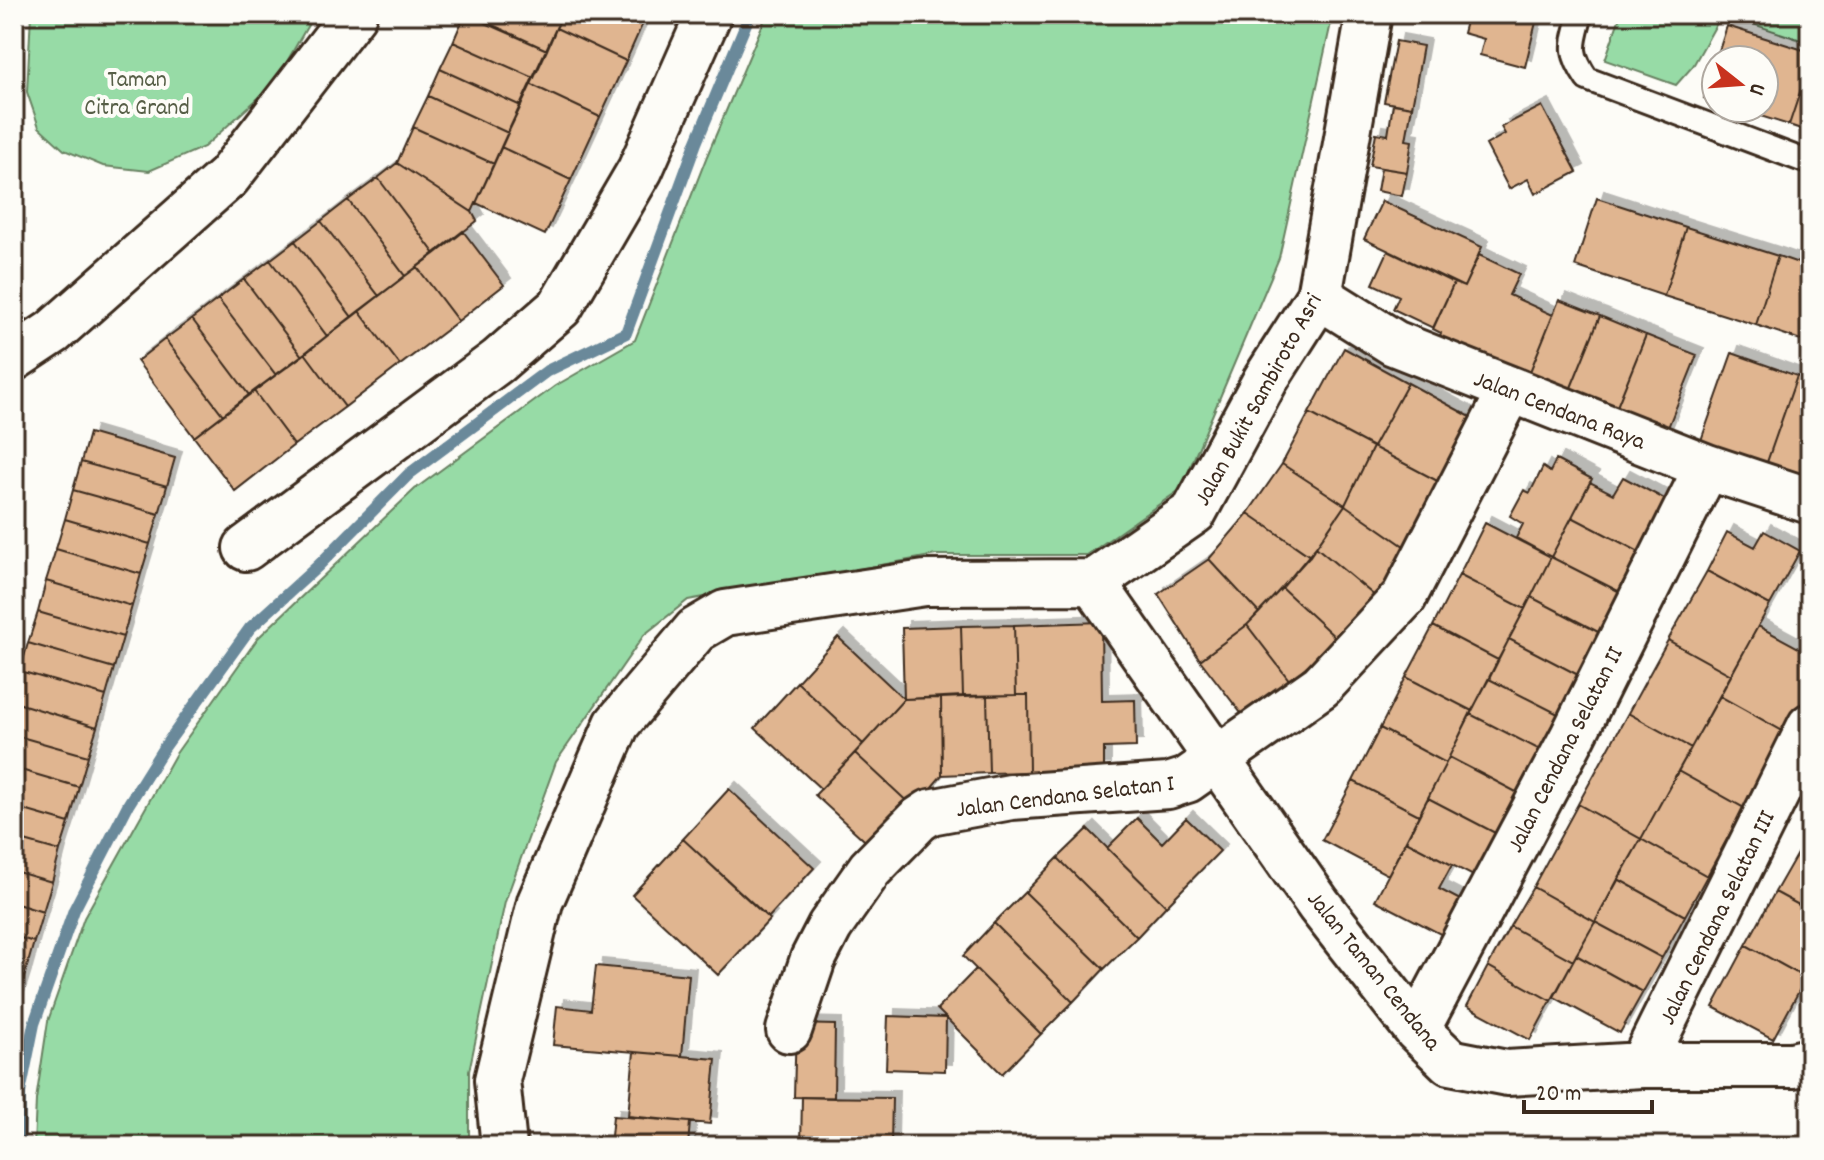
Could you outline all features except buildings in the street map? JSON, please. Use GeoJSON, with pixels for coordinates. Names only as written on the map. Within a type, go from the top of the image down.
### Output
{"type":"FeatureCollection","features":[{"type":"Feature","properties":{"kind":"street"},"geometry":{"type":"LineString","coordinates":[[14,358],[53,332],[228,177],[354,14]]}},
{"type":"Feature","properties":{"kind":"street"},"geometry":{"type":"LineString","coordinates":[[246,548],[498,361],[560,307],[640,170],[709,14]]}},
{"type":"Feature","properties":{"kind":"street","name":"Jalan Bukit Sambiroto Asri"},"geometry":{"type":"LineString","coordinates":[[1093,582],[1194,512],[1266,379],[1319,296],[1369,14]]}},
{"type":"Feature","properties":{"kind":"street","name":"Jalan Cendana Raya"},"geometry":{"type":"LineString","coordinates":[[1319,296],[1394,343],[1707,467],[1810,501]]}},
{"type":"Feature","properties":{"kind":"street","name":"Jalan Cendana Selatan I"},"geometry":{"type":"LineString","coordinates":[[789,1030],[813,959],[830,926],[870,869],[918,820],[930,812],[1011,797],[1168,786],[1187,780],[1321,686],[1404,597],[1510,391]]}},
{"type":"Feature","properties":{"kind":"street","name":"Jalan Cendana Selatan II"},"geometry":{"type":"LineString","coordinates":[[1417,1030],[1573,736],[1707,467]]}},
{"type":"Feature","properties":{"kind":"street"},"geometry":{"type":"LineString","coordinates":[[504,1146],[497,1080],[540,902],[617,724],[696,630],[725,613],[925,583],[1093,582]]}},
{"type":"Feature","properties":{"kind":"street","name":"Jalan Taman Cendana"},"geometry":{"type":"LineString","coordinates":[[1093,582],[1319,905],[1417,1030],[1450,1062],[1507,1073],[1642,1065],[1792,1065],[1810,1061]]}},
{"type":"Feature","properties":{"kind":"street","name":"Jalan Cendana Selatan III"},"geometry":{"type":"LineString","coordinates":[[1642,1065],[1810,726]]}},
{"type":"Feature","properties":{"kind":"lane"},"geometry":{"type":"LineString","coordinates":[[1581,14],[1573,46],[1575,61],[1587,79],[1810,163]]}},
{"type":"Feature","properties":{"kind":"green space","name":"Taman Citra Grand"},"geometry":{"type":"Polygon","coordinates":[[[31,14],[311,14],[308,25],[274,84],[204,147],[149,171],[103,166],[64,150],[39,127],[27,92],[31,14]]]}},
{"type":"Feature","properties":{"kind":"green space"},"geometry":{"type":"Polygon","coordinates":[[[767,14],[1333,14],[1279,258],[1181,489],[1087,555],[936,555],[688,600],[644,635],[556,762],[505,902],[469,1071],[469,1146],[34,1146],[36,1100],[48,1021],[84,918],[175,755],[258,638],[415,489],[555,386],[635,340],[767,14]]]}},
{"type":"Feature","properties":{"kind":"green space"},"geometry":{"type":"Polygon","coordinates":[[[1621,14],[1722,14],[1705,44],[1700,44],[1700,53],[1693,66],[1676,85],[1605,60],[1621,14]]]}},
{"type":"Feature","properties":{"kind":"green space"},"geometry":{"type":"Polygon","coordinates":[[[1723,14],[1810,14],[1810,43],[1723,14]]]}},
{"type":"Feature","properties":{"kind":"waterway"},"geometry":{"type":"LineString","coordinates":[[19,1146],[20,1093],[34,1024],[74,910],[128,805],[163,749],[250,628],[318,566],[409,474],[547,371],[626,333],[696,143],[750,14]]}}]}
